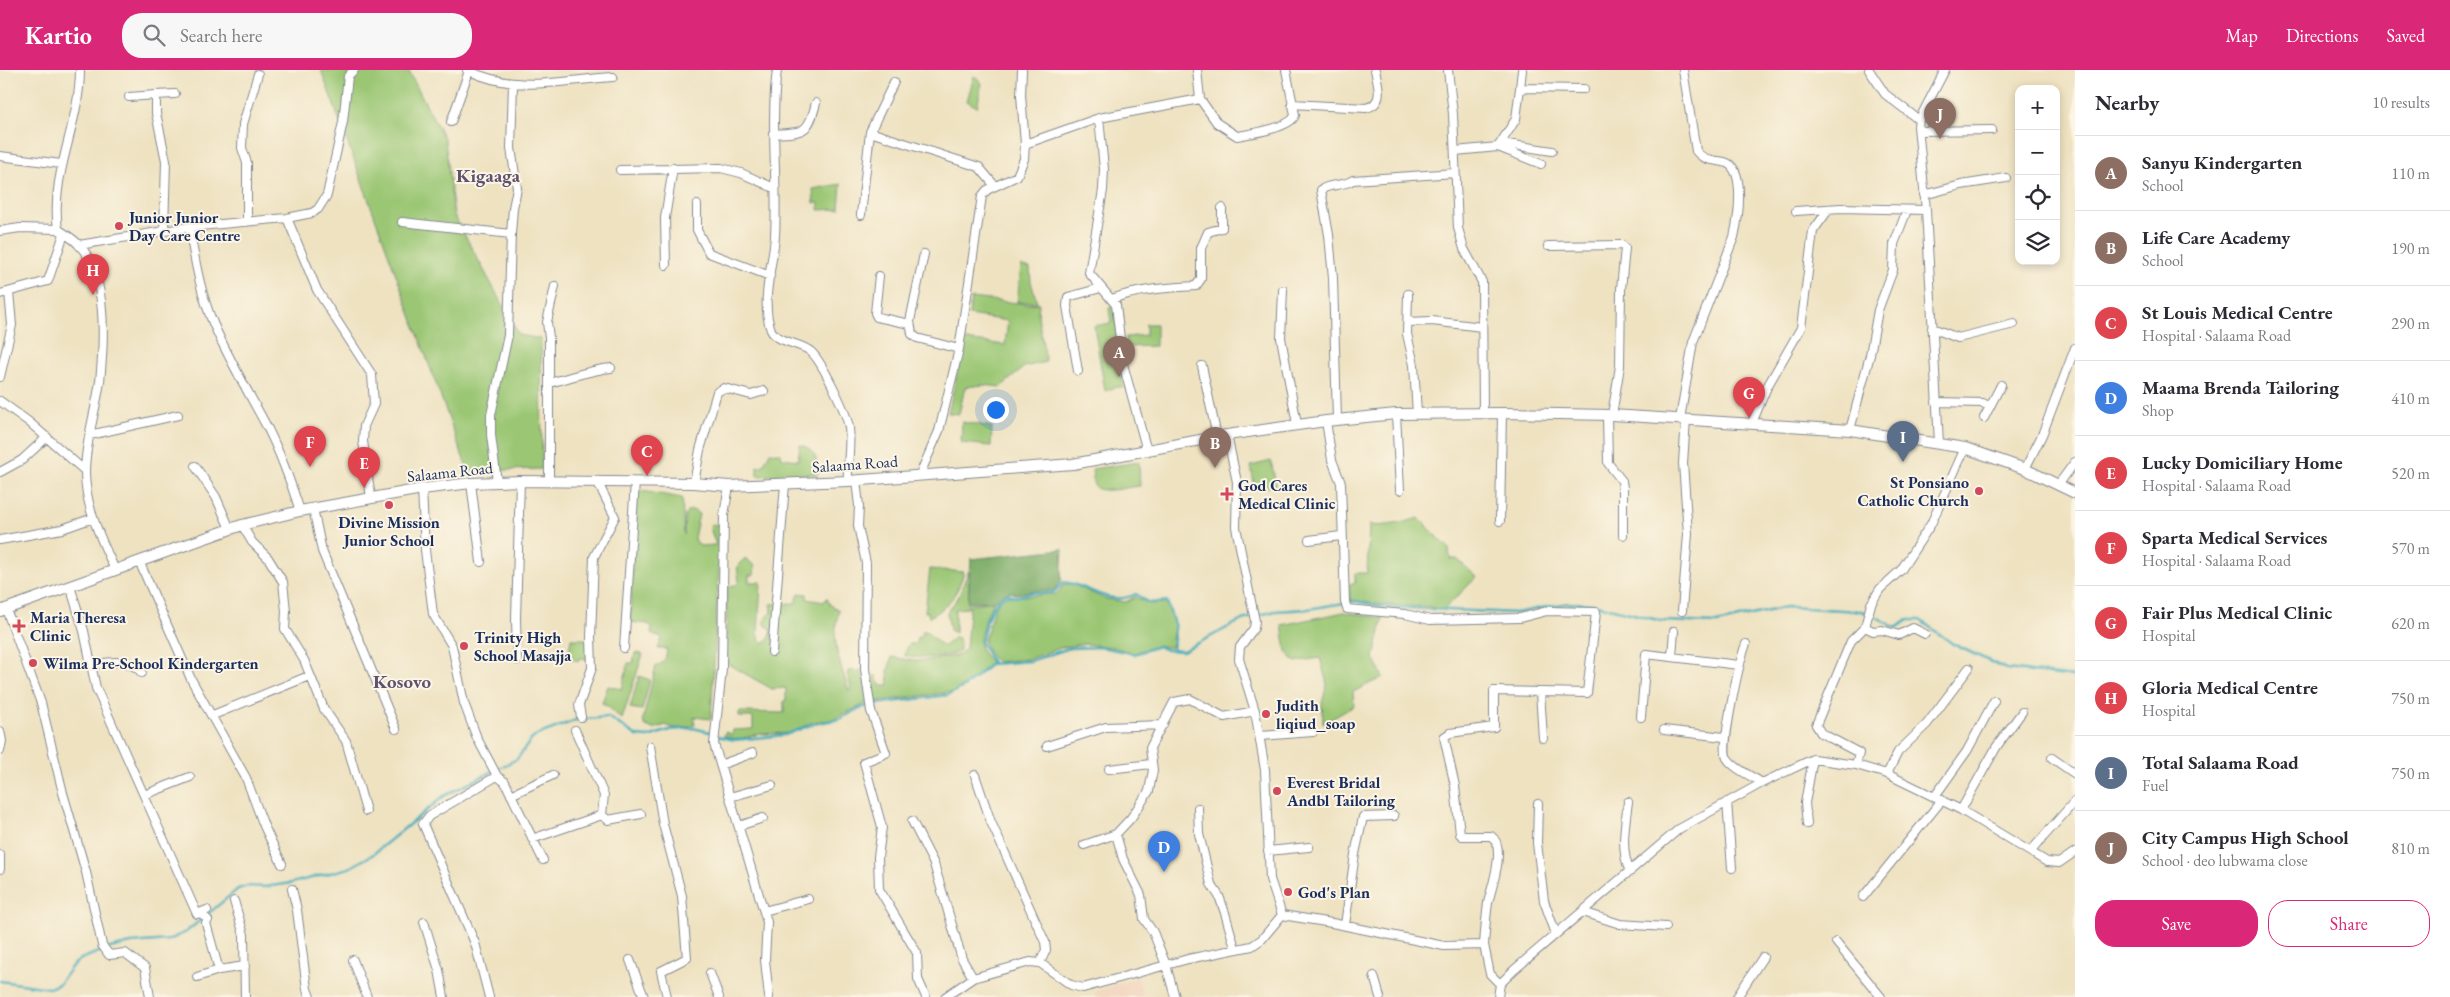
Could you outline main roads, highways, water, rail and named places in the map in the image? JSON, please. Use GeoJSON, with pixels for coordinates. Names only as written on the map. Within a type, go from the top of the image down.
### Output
{"type":"FeatureCollection","features":[{"type":"Feature","properties":{"kind":"main road","name":"Salaama Road"},"geometry":{"type":"LineString","coordinates":[[3,610],[242,525],[313,508],[422,489],[471,483],[549,480],[694,483],[729,486],[785,484],[1073,464],[1297,424],[1396,414],[1610,415],[1850,430],[1965,448],[2025,469],[2075,493]]}},
{"type":"Feature","properties":{"kind":"waterway"},"geometry":{"type":"LineString","coordinates":[[993,664],[981,643],[989,615],[996,602],[1008,594],[1015,597],[1031,593],[1052,593],[1063,582],[1107,597],[1126,598],[1136,594],[1149,603],[1167,601],[1175,627],[1173,651]]}},
{"type":"Feature","properties":{"kind":"waterway"},"geometry":{"type":"LineString","coordinates":[[718,736],[734,740],[785,735],[813,724],[840,719],[860,708],[875,704],[948,695],[964,687],[991,664],[1030,661],[1070,648],[1101,647],[1135,654],[1158,646],[1167,650],[1183,651],[1242,620],[1275,611],[1308,609],[1356,601],[1383,607],[1516,613],[1568,603],[1593,604],[1662,621],[1717,623],[1786,607],[1861,611],[1873,615],[1896,628],[1908,620],[1920,620],[1953,644],[2006,669],[2075,677]]}},
{"type":"Feature","properties":{"kind":"waterway"},"geometry":{"type":"LineString","coordinates":[[0,981],[49,988],[59,984],[72,966],[81,959],[106,949],[131,943],[169,940],[186,932],[238,889],[247,886],[264,887],[292,883],[349,868],[372,855],[444,796],[517,759],[537,735],[576,720],[608,717],[637,736],[648,737],[670,730],[693,728],[714,733]]}},
{"type":"Feature","properties":{"kind":"place","name":"City Campus High School"},"geometry":{"type":"Point","coordinates":[1940,139]}},
{"type":"Feature","properties":{"kind":"place","name":"Junior Junior Day Care Centre"},"geometry":{"type":"Point","coordinates":[119,226]}},
{"type":"Feature","properties":{"kind":"place","name":"Gloria Medical Centre"},"geometry":{"type":"Point","coordinates":[93,295]}},
{"type":"Feature","properties":{"kind":"place","name":"Sanyu Kindergarten"},"geometry":{"type":"Point","coordinates":[1119,377]}},
{"type":"Feature","properties":{"kind":"place","name":"Fair Plus Medical Clinic"},"geometry":{"type":"Point","coordinates":[1749,418]}},
{"type":"Feature","properties":{"kind":"place","name":"Total Salaama Road"},"geometry":{"type":"Point","coordinates":[1903,462]}},
{"type":"Feature","properties":{"kind":"place","name":"Sparta Medical Services"},"geometry":{"type":"Point","coordinates":[310,467]}},
{"type":"Feature","properties":{"kind":"place","name":"Life Care Academy"},"geometry":{"type":"Point","coordinates":[1215,468]}},
{"type":"Feature","properties":{"kind":"place","name":"St Louis Medical Centre"},"geometry":{"type":"Point","coordinates":[647,476]}},
{"type":"Feature","properties":{"kind":"place","name":"Lucky Domiciliary Home"},"geometry":{"type":"Point","coordinates":[364,488]}},
{"type":"Feature","properties":{"kind":"place","name":"St Ponsiano Catholic Church"},"geometry":{"type":"Point","coordinates":[1979,491]}},
{"type":"Feature","properties":{"kind":"place","name":"God Cares Medical Clinic"},"geometry":{"type":"Point","coordinates":[1227,494]}},
{"type":"Feature","properties":{"kind":"place","name":"Divine Mission Junior School"},"geometry":{"type":"Point","coordinates":[389,505]}},
{"type":"Feature","properties":{"kind":"place","name":"Maria Theresa Clinic"},"geometry":{"type":"Point","coordinates":[19,626]}},
{"type":"Feature","properties":{"kind":"place","name":"Trinity High School Masajja"},"geometry":{"type":"Point","coordinates":[464,646]}},
{"type":"Feature","properties":{"kind":"place","name":"Wilma Pre-School Kindergarten"},"geometry":{"type":"Point","coordinates":[33,663]}},
{"type":"Feature","properties":{"kind":"place","name":"Judith liqiud_soap"},"geometry":{"type":"Point","coordinates":[1266,714]}},
{"type":"Feature","properties":{"kind":"place","name":"Everest Bridal Andbl Tailoring"},"geometry":{"type":"Point","coordinates":[1277,791]}},
{"type":"Feature","properties":{"kind":"place","name":"Maama Brenda Tailoring"},"geometry":{"type":"Point","coordinates":[1164,872]}},
{"type":"Feature","properties":{"kind":"place","name":"God's Plan"},"geometry":{"type":"Point","coordinates":[1288,892]}},
{"type":"Feature","properties":{"kind":"district","name":"Kigaaga"},"geometry":{"type":"Point","coordinates":[488,175]}},
{"type":"Feature","properties":{"kind":"district","name":"Kosovo"},"geometry":{"type":"Point","coordinates":[402,681]}}]}
